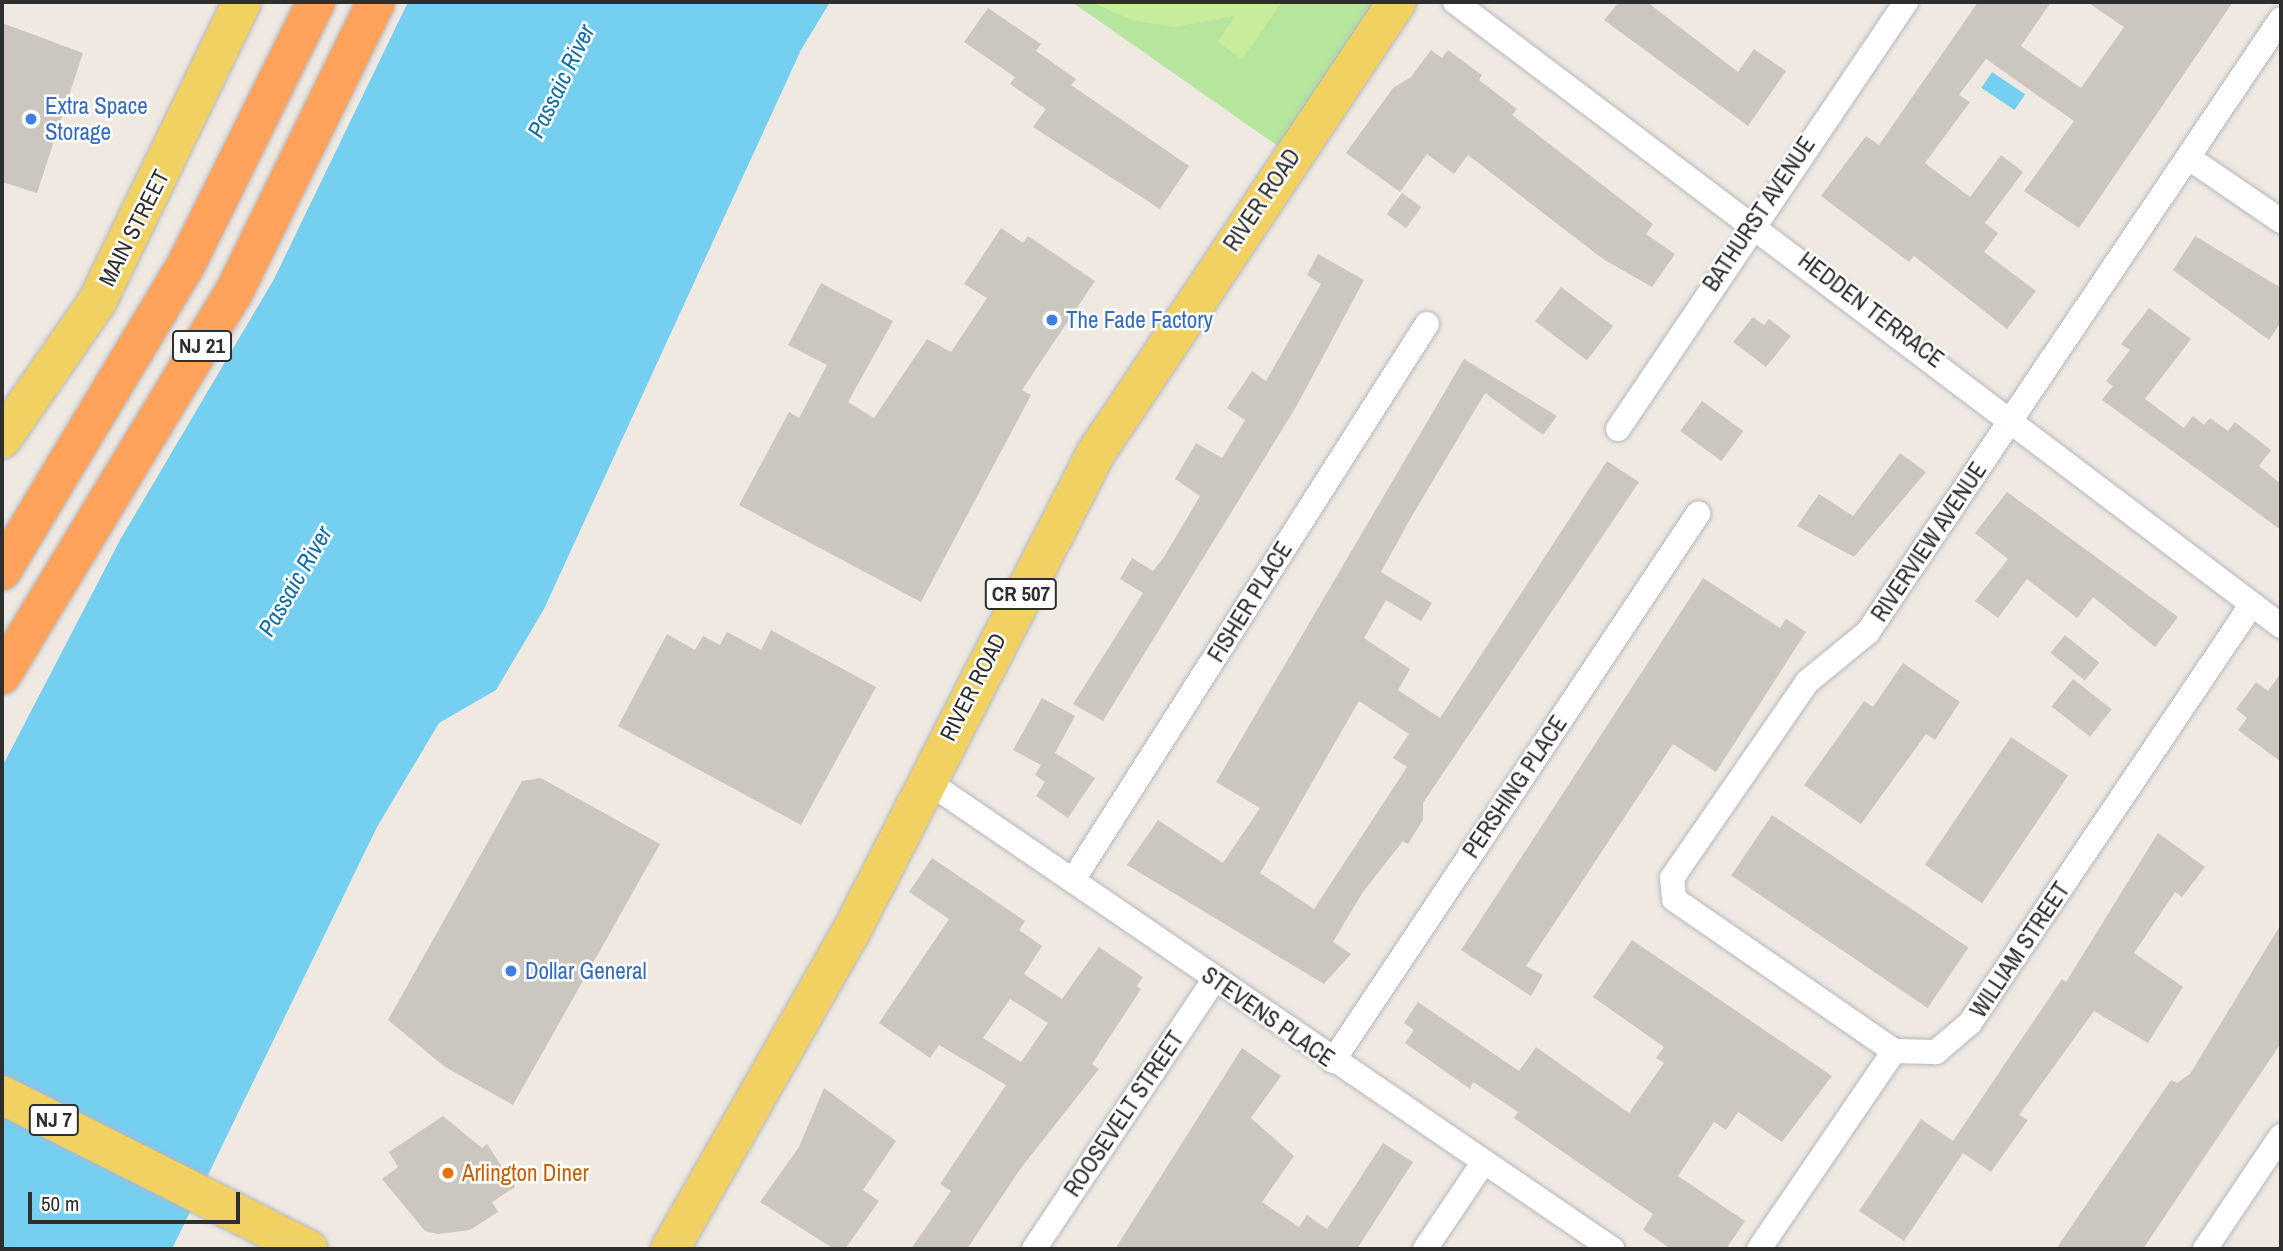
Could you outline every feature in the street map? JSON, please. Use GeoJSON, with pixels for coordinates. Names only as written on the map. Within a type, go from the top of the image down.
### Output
{"type":"FeatureCollection","features":[{"type":"Feature","properties":{"kind":"highway","name":"NJ 21"},"geometry":{"type":"LineString","coordinates":[[2,571],[185,267],[316,2]]}},
{"type":"Feature","properties":{"kind":"highway","name":"NJ 21"},"geometry":{"type":"LineString","coordinates":[[2,675],[233,294],[376,2]]}},
{"type":"Feature","properties":{"kind":"main road","name":"MAIN STREET"},"geometry":{"type":"LineString","coordinates":[[2,439],[102,292],[242,2]]}},
{"type":"Feature","properties":{"kind":"main road","name":"RIVER ROAD"},"geometry":{"type":"LineString","coordinates":[[670,1249],[844,945],[1096,453],[1397,2]]}},
{"type":"Feature","properties":{"kind":"main road","name":"NJ 7"},"geometry":{"type":"LineString","coordinates":[[2,1095],[304,1247]]}},
{"type":"Feature","properties":{"kind":"street","name":"HEDDEN TERRACE"},"geometry":{"type":"LineString","coordinates":[[1455,2],[1753,221],[2281,626]]}},
{"type":"Feature","properties":{"kind":"street","name":"BATHURST AVENUE"},"geometry":{"type":"LineString","coordinates":[[1618,429],[1753,221],[1906,2]]}},
{"type":"Feature","properties":{"kind":"street","name":"RIVERVIEW AVENUE"},"geometry":{"type":"LineString","coordinates":[[1894,1051],[1681,904],[1672,878],[1807,682],[1868,632],[2281,19]]}},
{"type":"Feature","properties":{"kind":"street"},"geometry":{"type":"LineString","coordinates":[[2189,158],[2281,221]]}},
{"type":"Feature","properties":{"kind":"street","name":"FISHER PLACE"},"geometry":{"type":"LineString","coordinates":[[1073,880],[1427,324]]}},
{"type":"Feature","properties":{"kind":"street","name":"PERSHING PLACE"},"geometry":{"type":"LineString","coordinates":[[1333,1061],[1698,514]]}},
{"type":"Feature","properties":{"kind":"street","name":"WILLIAM STREET"},"geometry":{"type":"LineString","coordinates":[[1894,1051],[1936,1052],[1963,1032],[2252,604]]}},
{"type":"Feature","properties":{"kind":"street","name":"STEVENS PLACE"},"geometry":{"type":"LineString","coordinates":[[927,781],[1333,1061],[1612,1249]]}},
{"type":"Feature","properties":{"kind":"street","name":"ROOSEVELT STREET"},"geometry":{"type":"LineString","coordinates":[[1034,1249],[1214,979]]}},
{"type":"Feature","properties":{"kind":"street"},"geometry":{"type":"LineString","coordinates":[[1759,1249],[1894,1051]]}},
{"type":"Feature","properties":{"kind":"street"},"geometry":{"type":"LineString","coordinates":[[2205,1249],[2281,1136]]}},
{"type":"Feature","properties":{"kind":"street"},"geometry":{"type":"LineString","coordinates":[[1425,1249],[1483,1163]]}},
{"type":"Feature","properties":{"kind":"green space"},"geometry":{"type":"Polygon","coordinates":[[[1072,2],[1397,2],[1292,156],[1072,2]]]}},
{"type":"Feature","properties":{"kind":"green space"},"geometry":{"type":"Polygon","coordinates":[[[1091,2],[1282,2],[1242,59],[1218,42],[1235,16],[1174,27],[1132,20],[1091,2]]]}},
{"type":"Feature","properties":{"kind":"water","name":"Passaic River"},"geometry":{"type":"Polygon","coordinates":[[[408,2],[830,2],[801,50],[544,609],[496,690],[439,723],[377,827],[172,1249],[2,1249],[2,767],[120,540],[274,279],[408,2]]]}},
{"type":"Feature","properties":{"kind":"water"},"geometry":{"type":"Polygon","coordinates":[[[1992,72],[2025,94],[2015,110],[1981,88],[1992,72]]]}},
{"type":"Feature","properties":{"kind":"building"},"geometry":{"type":"Polygon","coordinates":[[[1619,2],[1647,2],[1738,72],[1754,49],[1786,71],[1748,126],[1604,20],[1619,2]]]}},
{"type":"Feature","properties":{"kind":"building"},"geometry":{"type":"Polygon","coordinates":[[[1978,2],[2051,2],[2021,46],[2081,88],[2124,27],[2087,2],[2233,2],[2079,228],[2024,191],[2074,121],[1986,59],[1959,95],[1970,102],[1925,163],[1970,197],[2001,155],[2023,172],[1985,223],[1998,233],[1984,252],[2036,291],[2007,329],[1914,256],[1909,262],[1821,196],[1866,136],[1879,145],[1978,2]]]}},
{"type":"Feature","properties":{"kind":"building"},"geometry":{"type":"Polygon","coordinates":[[[988,8],[1041,44],[1036,51],[1076,79],[1071,85],[1189,166],[1160,209],[1033,127],[1046,109],[1010,84],[1015,77],[964,42],[988,8]]]}},
{"type":"Feature","properties":{"kind":"building","name":"Extra Space Storage"},"geometry":{"type":"Polygon","coordinates":[[[2,23],[83,53],[37,193],[2,182],[2,23]]]}},
{"type":"Feature","properties":{"kind":"building"},"geometry":{"type":"Polygon","coordinates":[[[1431,50],[1442,58],[1448,50],[1482,75],[1479,80],[1517,109],[1512,115],[1653,224],[1646,234],[1675,254],[1652,287],[1603,259],[1468,155],[1454,174],[1427,154],[1400,192],[1346,153],[1393,88],[1411,77],[1431,50]]]}},
{"type":"Feature","properties":{"kind":"building"},"geometry":{"type":"Polygon","coordinates":[[[1402,193],[1421,207],[1406,228],[1387,214],[1402,193]]]}},
{"type":"Feature","properties":{"kind":"building"},"geometry":{"type":"Polygon","coordinates":[[[1001,228],[1023,243],[1028,236],[1095,281],[1022,390],[1031,395],[921,602],[739,505],[789,412],[799,418],[827,365],[788,345],[821,283],[893,321],[848,402],[874,418],[927,339],[951,352],[987,298],[964,284],[1001,228]]]}},
{"type":"Feature","properties":{"kind":"building"},"geometry":{"type":"Polygon","coordinates":[[[2195,236],[2281,288],[2281,322],[2269,340],[2173,270],[2195,236]]]}},
{"type":"Feature","properties":{"kind":"building"},"geometry":{"type":"Polygon","coordinates":[[[1318,254],[1364,280],[1296,407],[1103,721],[1073,704],[1143,593],[1120,579],[1132,558],[1153,571],[1164,557],[1200,496],[1175,479],[1196,443],[1222,458],[1245,420],[1227,408],[1252,371],[1266,381],[1321,284],[1307,275],[1318,254]]]}},
{"type":"Feature","properties":{"kind":"building"},"geometry":{"type":"Polygon","coordinates":[[[1561,287],[1613,326],[1587,360],[1535,321],[1561,287]]]}},
{"type":"Feature","properties":{"kind":"building"},"geometry":{"type":"Polygon","coordinates":[[[2149,308],[2191,339],[2145,399],[2184,428],[2193,416],[2204,425],[2210,418],[2228,431],[2235,422],[2271,450],[2259,466],[2281,484],[2281,530],[2102,400],[2113,386],[2106,381],[2130,350],[2121,344],[2149,308]]]}},
{"type":"Feature","properties":{"kind":"building"},"geometry":{"type":"Polygon","coordinates":[[[1753,317],[1764,325],[1769,319],[1791,336],[1766,367],[1733,342],[1753,317]]]}},
{"type":"Feature","properties":{"kind":"building"},"geometry":{"type":"Polygon","coordinates":[[[1464,359],[1557,416],[1543,435],[1485,393],[1409,521],[1381,572],[1432,603],[1421,621],[1386,600],[1364,638],[1410,669],[1398,690],[1440,718],[1607,461],[1639,482],[1423,803],[1423,820],[1408,844],[1403,841],[1363,892],[1333,942],[1351,954],[1324,984],[1127,865],[1158,820],[1223,863],[1260,808],[1216,782],[1464,359]],[[1359,701],[1260,873],[1314,909],[1407,767],[1393,758],[1409,734],[1359,701]]]}},
{"type":"Feature","properties":{"kind":"building"},"geometry":{"type":"Polygon","coordinates":[[[1702,401],[1743,431],[1722,461],[1680,431],[1702,401]]]}},
{"type":"Feature","properties":{"kind":"building"},"geometry":{"type":"Polygon","coordinates":[[[1900,453],[1926,472],[1854,557],[1797,526],[1819,494],[1853,516],[1900,453]]]}},
{"type":"Feature","properties":{"kind":"building"},"geometry":{"type":"Polygon","coordinates":[[[2007,492],[2178,617],[2155,647],[2093,597],[2077,618],[2027,579],[1998,618],[1975,601],[2008,559],[1975,533],[2007,492]]]}},
{"type":"Feature","properties":{"kind":"building"},"geometry":{"type":"Polygon","coordinates":[[[1703,578],[1780,628],[1786,619],[1806,632],[1716,772],[1673,744],[1526,966],[1543,975],[1531,996],[1461,950],[1703,578]]]}},
{"type":"Feature","properties":{"kind":"building"},"geometry":{"type":"Polygon","coordinates":[[[771,630],[876,687],[801,825],[618,726],[667,634],[695,650],[703,636],[720,645],[727,632],[761,650],[771,630]]]}},
{"type":"Feature","properties":{"kind":"building"},"geometry":{"type":"Polygon","coordinates":[[[2065,635],[2099,663],[2085,681],[2051,653],[2065,635]]]}},
{"type":"Feature","properties":{"kind":"building"},"geometry":{"type":"Polygon","coordinates":[[[1903,663],[1960,702],[1935,740],[1926,734],[1861,824],[1804,785],[1864,701],[1873,707],[1903,663]]]}},
{"type":"Feature","properties":{"kind":"building"},"geometry":{"type":"Polygon","coordinates":[[[2281,673],[2281,762],[2238,730],[2247,718],[2236,709],[2256,682],[2268,691],[2281,673]]]}},
{"type":"Feature","properties":{"kind":"building"},"geometry":{"type":"Polygon","coordinates":[[[2073,679],[2112,709],[2090,737],[2051,707],[2073,679]]]}},
{"type":"Feature","properties":{"kind":"building"},"geometry":{"type":"Polygon","coordinates":[[[1042,698],[1075,716],[1055,753],[1095,778],[1068,818],[1036,796],[1045,782],[1035,775],[1041,765],[1013,750],[1042,698]]]}},
{"type":"Feature","properties":{"kind":"building"},"geometry":{"type":"Polygon","coordinates":[[[2011,737],[2068,776],[1982,903],[1925,865],[2011,737]]]}},
{"type":"Feature","properties":{"kind":"building"},"geometry":{"type":"Polygon","coordinates":[[[541,778],[660,844],[513,1105],[445,1067],[388,1020],[522,781],[541,778]]]}},
{"type":"Feature","properties":{"kind":"building"},"geometry":{"type":"Polygon","coordinates":[[[1772,815],[1968,948],[1928,1008],[1731,876],[1772,815]]]}},
{"type":"Feature","properties":{"kind":"building"},"geometry":{"type":"Polygon","coordinates":[[[2158,833],[2205,867],[2182,897],[2175,892],[2134,953],[2183,987],[2148,1043],[2094,1011],[2019,1115],[2028,1120],[1991,1172],[1963,1153],[1904,1241],[1859,1211],[1921,1119],[1953,1141],[2062,979],[2066,982],[2158,833]]]}},
{"type":"Feature","properties":{"kind":"building"},"geometry":{"type":"Polygon","coordinates":[[[932,858],[1025,921],[1019,930],[1042,946],[1024,974],[1062,999],[1099,947],[1143,977],[1137,986],[1141,989],[1092,1064],[1099,1069],[1021,1168],[967,1249],[911,1249],[951,1191],[940,1184],[1006,1085],[939,1045],[930,1058],[879,1023],[949,919],[909,892],[932,858]],[[1010,999],[983,1038],[1021,1062],[1048,1023],[1010,999]]]}},
{"type":"Feature","properties":{"kind":"building"},"geometry":{"type":"Polygon","coordinates":[[[2281,924],[2281,1043],[2143,1249],[2056,1249],[2171,1080],[2177,1083],[2190,1074],[2281,924]]]}},
{"type":"Feature","properties":{"kind":"building"},"geometry":{"type":"Polygon","coordinates":[[[1632,940],[1832,1076],[1782,1142],[1738,1112],[1726,1130],[1714,1122],[1678,1176],[1745,1221],[1726,1249],[1671,1249],[1643,1230],[1653,1214],[1514,1118],[1518,1112],[1473,1082],[1470,1089],[1405,1043],[1414,1030],[1404,1023],[1418,1002],[1519,1071],[1536,1047],[1629,1113],[1664,1063],[1656,1058],[1664,1047],[1593,997],[1632,940]]]}},
{"type":"Feature","properties":{"kind":"building"},"geometry":{"type":"Polygon","coordinates":[[[1242,1048],[1281,1076],[1251,1118],[1294,1156],[1262,1202],[1299,1227],[1307,1215],[1327,1229],[1383,1143],[1413,1162],[1357,1249],[1115,1249],[1242,1048]]]}},
{"type":"Feature","properties":{"kind":"building"},"geometry":{"type":"Polygon","coordinates":[[[824,1088],[896,1141],[863,1190],[879,1201],[845,1249],[834,1249],[760,1202],[799,1147],[824,1088]]]}},
{"type":"Feature","properties":{"kind":"building","name":"Arlington Diner"},"geometry":{"type":"Polygon","coordinates":[[[443,1116],[482,1148],[487,1144],[515,1187],[492,1202],[498,1212],[470,1230],[438,1234],[425,1231],[382,1179],[398,1167],[389,1152],[443,1116]]]}},
{"type":"Feature","properties":{"kind":"place","name":"Extra Space Storage"},"geometry":{"type":"Point","coordinates":[31,119]}},
{"type":"Feature","properties":{"kind":"place","name":"The Fade Factory"},"geometry":{"type":"Point","coordinates":[1052,320]}},
{"type":"Feature","properties":{"kind":"place","name":"Dollar General"},"geometry":{"type":"Point","coordinates":[511,971]}},
{"type":"Feature","properties":{"kind":"place","name":"Arlington Diner"},"geometry":{"type":"Point","coordinates":[448,1173]}}]}
